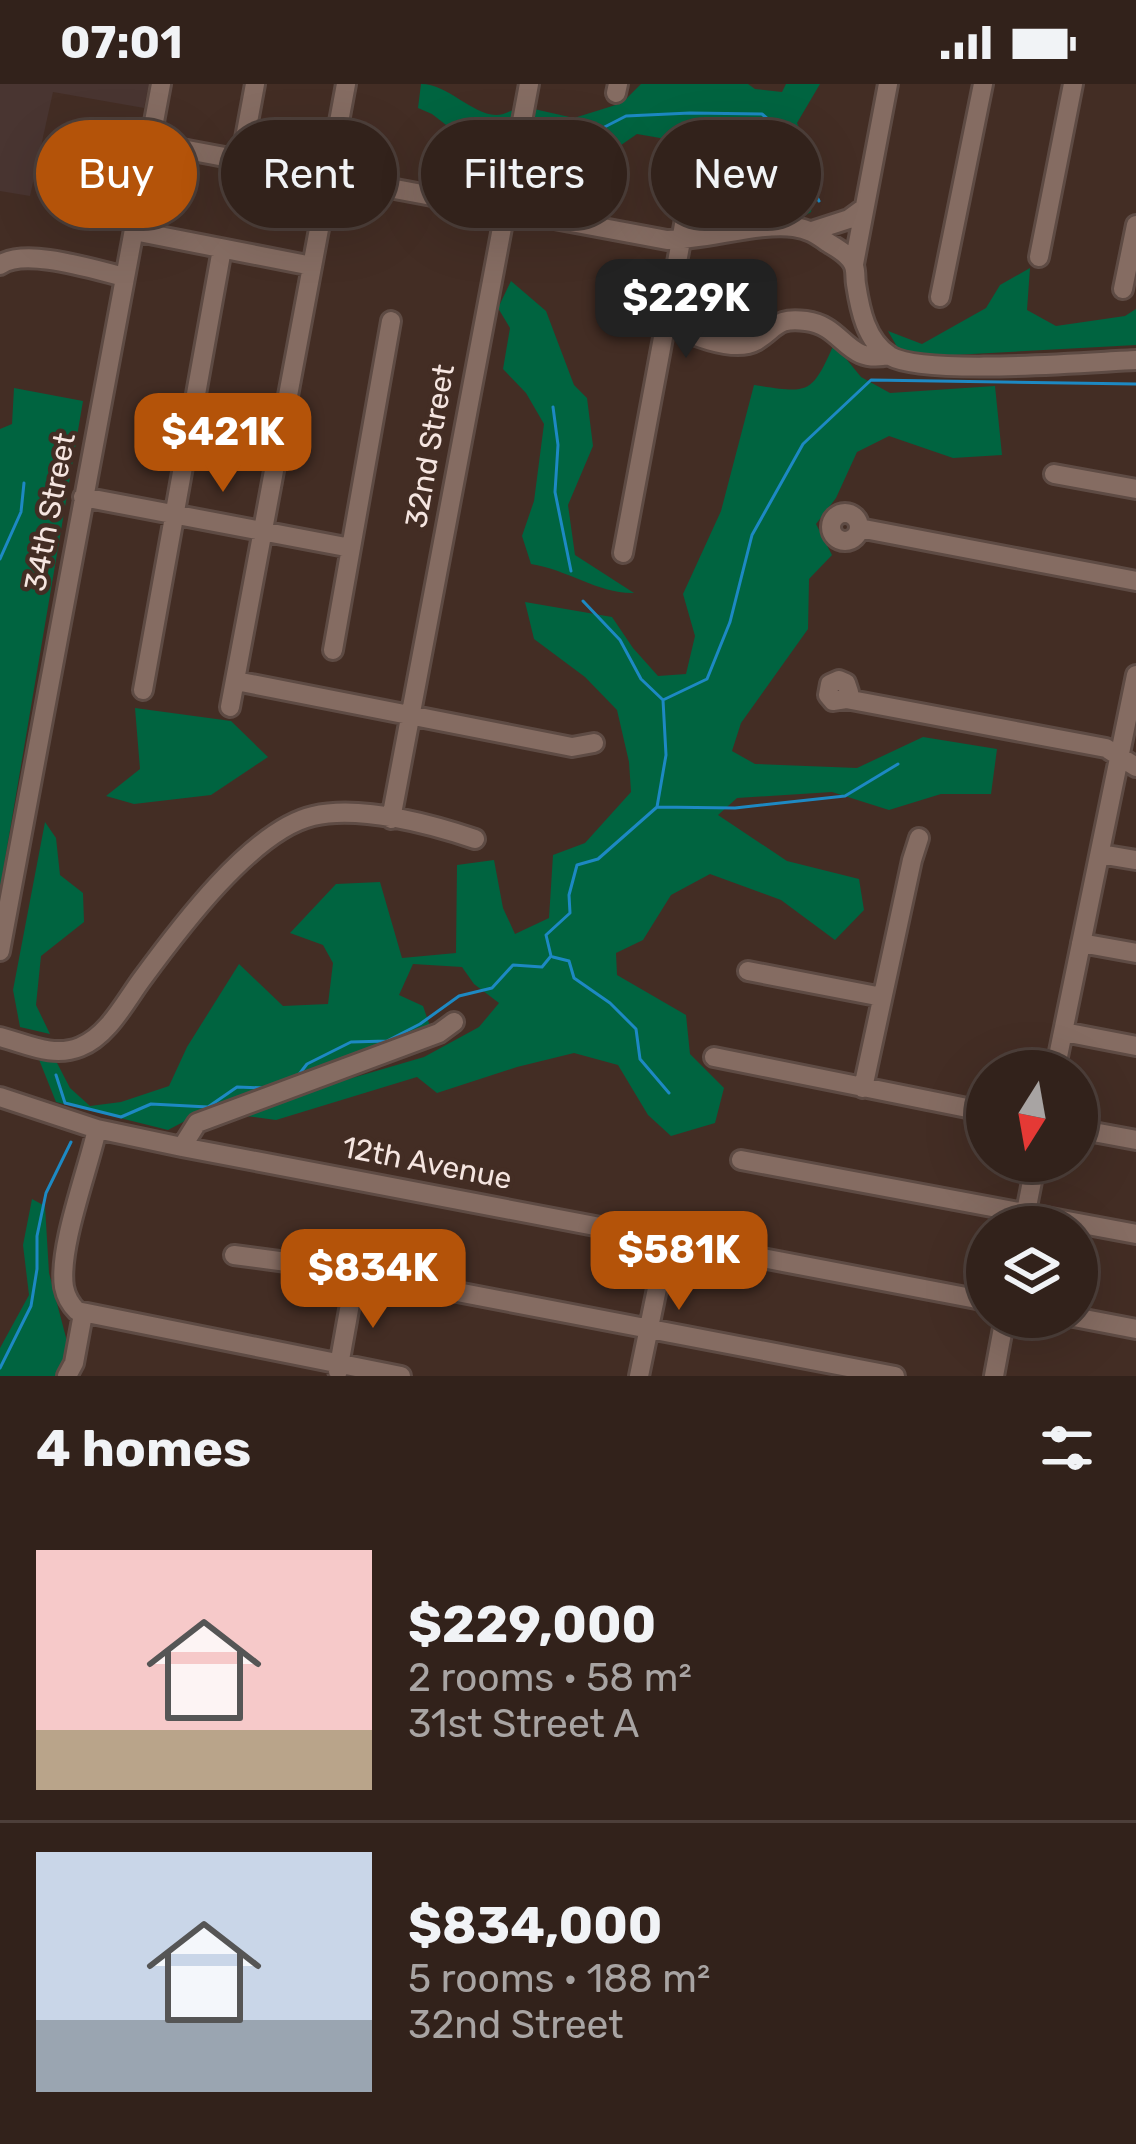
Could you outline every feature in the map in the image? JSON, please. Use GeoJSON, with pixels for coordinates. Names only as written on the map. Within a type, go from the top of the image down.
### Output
{"type":"FeatureCollection","features":[{"type":"Feature","properties":{"kind":"street","name":"34th Street"},"geometry":{"type":"LineString","coordinates":[[154,120],[161,84]]}},
{"type":"Feature","properties":{"kind":"street"},"geometry":{"type":"LineString","coordinates":[[248,120],[255,84]]}},
{"type":"Feature","properties":{"kind":"street"},"geometry":{"type":"LineString","coordinates":[[339,120],[346,84]]}},
{"type":"Feature","properties":{"kind":"street","name":"32nd Street"},"geometry":{"type":"LineString","coordinates":[[522,120],[529,84]]}},
{"type":"Feature","properties":{"kind":"street"},"geometry":{"type":"LineString","coordinates":[[888,84],[854,264],[859,307],[877,345],[908,363],[926,365],[1136,360]]}},
{"type":"Feature","properties":{"kind":"street"},"geometry":{"type":"LineString","coordinates":[[940,297],[983,84]]}},
{"type":"Feature","properties":{"kind":"street"},"geometry":{"type":"LineString","coordinates":[[1039,257],[1073,84]]}},
{"type":"Feature","properties":{"kind":"street"},"geometry":{"type":"LineString","coordinates":[[812,231],[834,226],[864,208]]}},
{"type":"Feature","properties":{"kind":"street"},"geometry":{"type":"LineString","coordinates":[[1123,289],[1136,225]]}},
{"type":"Feature","properties":{"kind":"street"},"geometry":{"type":"LineString","coordinates":[[602,228],[681,240],[789,226],[812,231],[854,264]]}},
{"type":"Feature","properties":{"kind":"street","name":"34th Street"},"geometry":{"type":"LineString","coordinates":[[0,951],[135,228]]}},
{"type":"Feature","properties":{"kind":"street"},"geometry":{"type":"LineString","coordinates":[[230,707],[319,228]]}},
{"type":"Feature","properties":{"kind":"street","name":"32nd Street"},"geometry":{"type":"LineString","coordinates":[[391,819],[501,228]]}},
{"type":"Feature","properties":{"kind":"street"},"geometry":{"type":"LineString","coordinates":[[622,553],[683,228]]}},
{"type":"Feature","properties":{"kind":"street"},"geometry":{"type":"LineString","coordinates":[[134,231],[312,266]]}},
{"type":"Feature","properties":{"kind":"street"},"geometry":{"type":"LineString","coordinates":[[143,690],[222,249]]}},
{"type":"Feature","properties":{"kind":"street"},"geometry":{"type":"LineString","coordinates":[[0,265],[23,257],[125,277]]}},
{"type":"Feature","properties":{"kind":"street"},"geometry":{"type":"LineString","coordinates":[[666,322],[707,340],[750,344],[774,325],[802,320],[822,324],[872,359],[889,355]]}},
{"type":"Feature","properties":{"kind":"street"},"geometry":{"type":"LineString","coordinates":[[333,650],[391,321]]}},
{"type":"Feature","properties":{"kind":"street"},"geometry":{"type":"LineString","coordinates":[[1054,474],[1136,489]]}},
{"type":"Feature","properties":{"kind":"street"},"geometry":{"type":"LineString","coordinates":[[83,497],[351,548]]}},
{"type":"Feature","properties":{"kind":"street"},"geometry":{"type":"LineString","coordinates":[[859,528],[1136,581]]}},
{"type":"Feature","properties":{"kind":"street"},"geometry":{"type":"LineString","coordinates":[[1060,1050],[1100,854],[1128,762],[1136,675]]}},
{"type":"Feature","properties":{"kind":"street"},"geometry":{"type":"LineString","coordinates":[[236,681],[572,747],[594,743]]}},
{"type":"Feature","properties":{"kind":"street"},"geometry":{"type":"LineString","coordinates":[[846,699],[1106,748],[1128,762]]}},
{"type":"Feature","properties":{"kind":"street"},"geometry":{"type":"LineString","coordinates":[[0,1037],[48,1051],[92,1041],[200,903],[277,833],[305,818],[331,813],[391,819],[476,839]]}},
{"type":"Feature","properties":{"kind":"street"},"geometry":{"type":"LineString","coordinates":[[863,1088],[919,838]]}},
{"type":"Feature","properties":{"kind":"street"},"geometry":{"type":"LineString","coordinates":[[1100,854],[1136,860]]}},
{"type":"Feature","properties":{"kind":"street"},"geometry":{"type":"LineString","coordinates":[[1081,943],[1136,953]]}},
{"type":"Feature","properties":{"kind":"street"},"geometry":{"type":"LineString","coordinates":[[748,971],[882,997]]}},
{"type":"Feature","properties":{"kind":"street"},"geometry":{"type":"LineString","coordinates":[[182,1147],[197,1123],[439,1033],[454,1022]]}},
{"type":"Feature","properties":{"kind":"street"},"geometry":{"type":"LineString","coordinates":[[1064,1032],[1136,1046]]}},
{"type":"Feature","properties":{"kind":"street"},"geometry":{"type":"LineString","coordinates":[[714,1057],[966,1108]]}},
{"type":"Feature","properties":{"kind":"street","name":"12th Avenue"},"geometry":{"type":"LineString","coordinates":[[0,1097],[97,1129],[182,1147],[966,1296]]}},
{"type":"Feature","properties":{"kind":"street"},"geometry":{"type":"LineString","coordinates":[[97,1129],[64,1274],[68,1302],[83,1314],[338,1370],[401,1376]]}},
{"type":"Feature","properties":{"kind":"street"},"geometry":{"type":"LineString","coordinates":[[1098,1133],[1136,1140]]}},
{"type":"Feature","properties":{"kind":"street"},"geometry":{"type":"LineString","coordinates":[[741,1160],[966,1208]]}},
{"type":"Feature","properties":{"kind":"street"},"geometry":{"type":"LineString","coordinates":[[1098,1229],[1136,1234]]}},
{"type":"Feature","properties":{"kind":"street"},"geometry":{"type":"LineString","coordinates":[[639,1376],[667,1240]]}},
{"type":"Feature","properties":{"kind":"street"},"geometry":{"type":"LineString","coordinates":[[234,1255],[379,1276],[895,1376]]}},
{"type":"Feature","properties":{"kind":"street"},"geometry":{"type":"LineString","coordinates":[[338,1370],[355,1276]]}},
{"type":"Feature","properties":{"kind":"street"},"geometry":{"type":"LineString","coordinates":[[67,1376],[74,1364],[83,1314]]}},
{"type":"Feature","properties":{"kind":"street"},"geometry":{"type":"LineString","coordinates":[[1098,1322],[1136,1329]]}},
{"type":"Feature","properties":{"kind":"street"},"geometry":{"type":"LineString","coordinates":[[994,1376],[1002,1338]]}},
{"type":"Feature","properties":{"kind":"shaded area"},"geometry":{"type":"Polygon","coordinates":[[[0,84],[149,84],[144,108],[53,92],[47,120],[36,120],[36,169],[30,196],[0,191],[0,84]]]}},
{"type":"Feature","properties":{"kind":"green space"},"geometry":{"type":"Polygon","coordinates":[[[421,84],[487,113],[499,115],[516,109],[514,120],[440,120],[418,108],[421,84]]]}},
{"type":"Feature","properties":{"kind":"green space"},"geometry":{"type":"Polygon","coordinates":[[[641,84],[748,84],[782,92],[786,84],[820,84],[799,120],[651,120],[651,136],[637,134],[627,141],[627,120],[532,120],[534,109],[574,118],[622,103],[641,84]]]}},
{"type":"Feature","properties":{"kind":"green space"},"geometry":{"type":"Polygon","coordinates":[[[1030,268],[1027,310],[1056,326],[1125,316],[1136,309],[1136,345],[917,357],[900,352],[888,331],[922,344],[986,308],[1000,285],[1030,268]]]}},
{"type":"Feature","properties":{"kind":"green space"},"geometry":{"type":"Polygon","coordinates":[[[511,281],[546,311],[574,385],[587,398],[593,446],[568,505],[575,555],[634,593],[608,590],[531,564],[522,536],[534,501],[544,424],[526,393],[503,369],[510,328],[498,308],[511,281]]]}},
{"type":"Feature","properties":{"kind":"green space"},"geometry":{"type":"Polygon","coordinates":[[[834,344],[861,377],[890,393],[995,386],[1002,455],[953,458],[889,436],[857,452],[836,498],[816,524],[832,555],[809,579],[808,629],[741,723],[732,751],[755,764],[857,768],[923,737],[997,749],[991,794],[941,794],[889,810],[832,792],[737,798],[718,815],[787,861],[859,879],[864,910],[835,940],[781,900],[710,874],[671,895],[643,940],[616,953],[617,975],[686,1015],[690,1054],[724,1088],[715,1123],[671,1136],[648,1115],[618,1065],[574,1053],[437,1093],[417,1077],[276,1120],[246,1116],[424,1057],[479,1027],[499,1003],[474,984],[462,967],[413,964],[399,995],[423,1006],[430,1026],[202,1112],[168,1130],[56,1102],[38,1057],[56,1061],[70,1088],[90,1106],[121,1102],[169,1086],[187,1047],[239,964],[283,1006],[328,1004],[333,963],[323,945],[290,933],[336,884],[380,882],[402,958],[456,953],[457,865],[494,860],[503,908],[515,934],[549,918],[553,855],[585,843],[631,792],[629,762],[617,710],[585,677],[534,639],[525,602],[612,617],[658,676],[686,674],[695,636],[683,594],[721,511],[754,385],[806,387],[820,373],[834,344]]]}},
{"type":"Feature","properties":{"kind":"green space"},"geometry":{"type":"Polygon","coordinates":[[[14,388],[83,401],[0,889],[0,429],[12,424],[14,388]]]}},
{"type":"Feature","properties":{"kind":"green space"},"geometry":{"type":"Polygon","coordinates":[[[135,708],[231,721],[268,757],[211,795],[134,804],[106,796],[140,769],[135,708]]]}},
{"type":"Feature","properties":{"kind":"green space"},"geometry":{"type":"Polygon","coordinates":[[[45,822],[56,838],[60,875],[83,893],[84,922],[41,956],[36,1005],[50,1034],[20,1027],[13,990],[45,822]]]}},
{"type":"Feature","properties":{"kind":"green space"},"geometry":{"type":"Polygon","coordinates":[[[32,1199],[45,1206],[49,1273],[69,1349],[59,1376],[0,1376],[0,1348],[29,1295],[23,1245],[32,1199]]]}},
{"type":"Feature","properties":{"kind":"waterway"},"geometry":{"type":"LineString","coordinates":[[618,120],[690,113],[762,114],[769,120]]}},
{"type":"Feature","properties":{"kind":"waterway"},"geometry":{"type":"LineString","coordinates":[[297,1077],[307,1064],[351,1042],[387,1041],[459,996],[492,988],[513,965],[542,967],[551,956],[546,935],[570,913],[577,865],[598,859],[657,807],[666,755],[663,700],[707,679],[730,622],[752,535],[803,444],[871,380],[1136,384]]}},
{"type":"Feature","properties":{"kind":"waterway"},"geometry":{"type":"LineString","coordinates":[[553,407],[558,445],[555,492],[571,571]]}},
{"type":"Feature","properties":{"kind":"waterway"},"geometry":{"type":"LineString","coordinates":[[0,559],[21,512],[24,483]]}},
{"type":"Feature","properties":{"kind":"waterway"},"geometry":{"type":"LineString","coordinates":[[583,601],[620,640],[641,679],[663,700]]}},
{"type":"Feature","properties":{"kind":"waterway"},"geometry":{"type":"LineString","coordinates":[[657,807],[735,808],[845,796],[898,764]]}},
{"type":"Feature","properties":{"kind":"waterway"},"geometry":{"type":"LineString","coordinates":[[553,957],[569,961],[574,978],[636,1029],[640,1059],[669,1093]]}},
{"type":"Feature","properties":{"kind":"waterway"},"geometry":{"type":"LineString","coordinates":[[56,1075],[65,1103],[121,1117],[151,1104],[208,1107],[237,1087],[265,1088]]}},
{"type":"Feature","properties":{"kind":"waterway"},"geometry":{"type":"LineString","coordinates":[[0,1368],[31,1306],[46,1193],[71,1142]]}}]}
